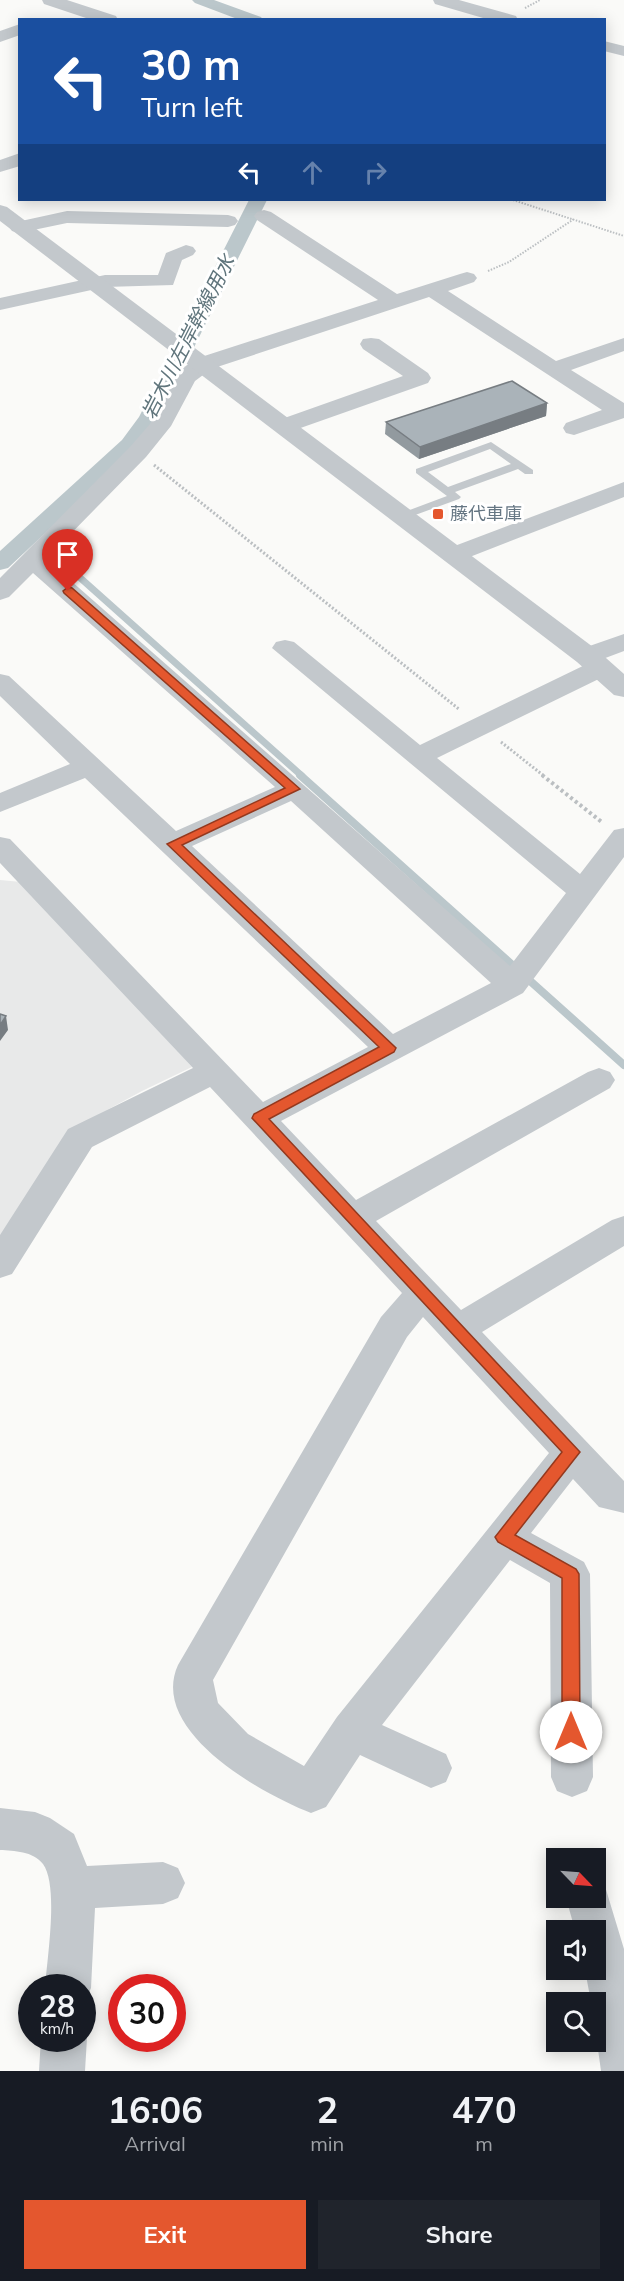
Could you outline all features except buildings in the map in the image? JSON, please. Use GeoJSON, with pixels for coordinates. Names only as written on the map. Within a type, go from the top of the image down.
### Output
{"type":"FeatureCollection","features":[{"type":"Feature","properties":{"kind":"street"},"geometry":{"type":"LineString","coordinates":[[441,0],[503,18]]}},
{"type":"Feature","properties":{"kind":"street"},"geometry":{"type":"LineString","coordinates":[[51,8],[72,7],[104,18]]}},
{"type":"Feature","properties":{"kind":"street"},"geometry":{"type":"LineString","coordinates":[[0,37],[18,30]]}},
{"type":"Feature","properties":{"kind":"street"},"geometry":{"type":"LineString","coordinates":[[606,46],[624,51]]}},
{"type":"Feature","properties":{"kind":"street"},"geometry":{"type":"LineString","coordinates":[[0,166],[18,160]]}},
{"type":"Feature","properties":{"kind":"street"},"geometry":{"type":"LineString","coordinates":[[0,212],[403,516],[593,662],[624,689]]}},
{"type":"Feature","properties":{"kind":"street"},"geometry":{"type":"LineString","coordinates":[[19,227],[67,217],[117,216],[228,221]]}},
{"type":"Feature","properties":{"kind":"street"},"geometry":{"type":"LineString","coordinates":[[264,216],[395,302]]}},
{"type":"Feature","properties":{"kind":"street"},"geometry":{"type":"LineString","coordinates":[[0,304],[105,281],[166,281],[173,257],[186,251]]}},
{"type":"Feature","properties":{"kind":"street"},"geometry":{"type":"LineString","coordinates":[[188,354],[395,302],[468,278]]}},
{"type":"Feature","properties":{"kind":"street"},"geometry":{"type":"LineString","coordinates":[[432,290],[622,411]]}},
{"type":"Feature","properties":{"kind":"street"},"geometry":{"type":"LineString","coordinates":[[284,426],[420,378],[371,344]]}},
{"type":"Feature","properties":{"kind":"street"},"geometry":{"type":"LineString","coordinates":[[554,369],[621,349]]}},
{"type":"Feature","properties":{"kind":"street"},"geometry":{"type":"LineString","coordinates":[[0,592],[138,452],[160,426],[186,377],[188,354]]}},
{"type":"Feature","properties":{"kind":"street"},"geometry":{"type":"LineString","coordinates":[[574,428],[622,411]]}},
{"type":"Feature","properties":{"kind":"street"},"geometry":{"type":"LineString","coordinates":[[453,555],[624,489]]}},
{"type":"Feature","properties":{"kind":"street"},"geometry":{"type":"LineString","coordinates":[[33,560],[294,789],[518,976]]}},
{"type":"Feature","properties":{"kind":"street"},"geometry":{"type":"LineString","coordinates":[[417,757],[481,726],[624,642]]}},
{"type":"Feature","properties":{"kind":"street"},"geometry":{"type":"LineString","coordinates":[[285,648],[583,892]]}},
{"type":"Feature","properties":{"kind":"street"},"geometry":{"type":"LineString","coordinates":[[0,682],[389,1048]]}},
{"type":"Feature","properties":{"kind":"street"},"geometry":{"type":"LineString","coordinates":[[0,803],[89,766]]}},
{"type":"Feature","properties":{"kind":"street"},"geometry":{"type":"LineString","coordinates":[[173,844],[294,789]]}},
{"type":"Feature","properties":{"kind":"street"},"geometry":{"type":"LineString","coordinates":[[260,1118],[518,976],[623,838]]}},
{"type":"Feature","properties":{"kind":"street"},"geometry":{"type":"LineString","coordinates":[[3,853],[260,1118],[612,1495],[624,1497]]}},
{"type":"Feature","properties":{"kind":"street"},"geometry":{"type":"LineString","coordinates":[[0,1264],[80,1138],[202,1077]]}},
{"type":"Feature","properties":{"kind":"street"},"geometry":{"type":"LineString","coordinates":[[352,1218],[599,1080]]}},
{"type":"Feature","properties":{"kind":"street"},"geometry":{"type":"LineString","coordinates":[[456,1330],[624,1229]]}},
{"type":"Feature","properties":{"kind":"street"},"geometry":{"type":"LineString","coordinates":[[422,1294],[394,1327],[192,1678],[199,1712],[232,1748],[311,1793],[352,1731],[572,1452]]}},
{"type":"Feature","properties":{"kind":"street"},"geometry":{"type":"LineString","coordinates":[[504,1537],[570,1574],[572,1777]]}},
{"type":"Feature","properties":{"kind":"street"},"geometry":{"type":"LineString","coordinates":[[352,1731],[431,1768]]}},
{"type":"Feature","properties":{"kind":"street"},"geometry":{"type":"LineString","coordinates":[[0,1830],[35,1833],[59,1849],[74,1888],[69,1974]]}},
{"type":"Feature","properties":{"kind":"street"},"geometry":{"type":"LineString","coordinates":[[74,1888],[163,1884]]}},
{"type":"Feature","properties":{"kind":"street"},"geometry":{"type":"LineString","coordinates":[[591,1908],[610,1980],[624,2071]]}},
{"type":"Feature","properties":{"kind":"street"},"geometry":{"type":"LineString","coordinates":[[62,2071],[63,2052]]}},
{"type":"Feature","properties":{"kind":"lane"},"geometry":{"type":"LineString","coordinates":[[403,516],[455,497],[420,471],[490,445],[524,468],[447,491]]}},
{"type":"Feature","properties":{"kind":"path"},"geometry":{"type":"LineString","coordinates":[[516,201],[624,236]]}},
{"type":"Feature","properties":{"kind":"path"},"geometry":{"type":"LineString","coordinates":[[468,278],[509,262],[574,219]]}},
{"type":"Feature","properties":{"kind":"path"},"geometry":{"type":"LineString","coordinates":[[138,452],[623,838]]}},
{"type":"Feature","properties":{"kind":"shaded area"},"geometry":{"type":"Polygon","coordinates":[[[0,880],[21,882],[192,1067],[70,1130],[0,1238],[0,880]]]}},
{"type":"Feature","properties":{"kind":"waterway","name":"岩木川左岸幹線用水"},"geometry":{"type":"LineString","coordinates":[[200,0],[250,18]]}},
{"type":"Feature","properties":{"kind":"waterway","name":"岩木川左岸幹線用水"},"geometry":{"type":"LineString","coordinates":[[0,563],[129,444],[149,418],[258,201]]}},
{"type":"Feature","properties":{"kind":"waterway"},"geometry":{"type":"LineString","coordinates":[[49,550],[302,776]]}},
{"type":"Feature","properties":{"kind":"waterway"},"geometry":{"type":"LineString","coordinates":[[300,775],[624,1065]]}},
{"type":"Feature","properties":{"kind":"place","name":"藤代車庫"},"geometry":{"type":"Point","coordinates":[438,514]}},
{"type":"Feature","properties":{"kind":"route"},"geometry":{"type":"LineString","coordinates":[[68,591],[294,789],[173,844],[389,1048],[260,1118],[572,1452],[504,1537],[570,1574],[571,1732]]}}]}
